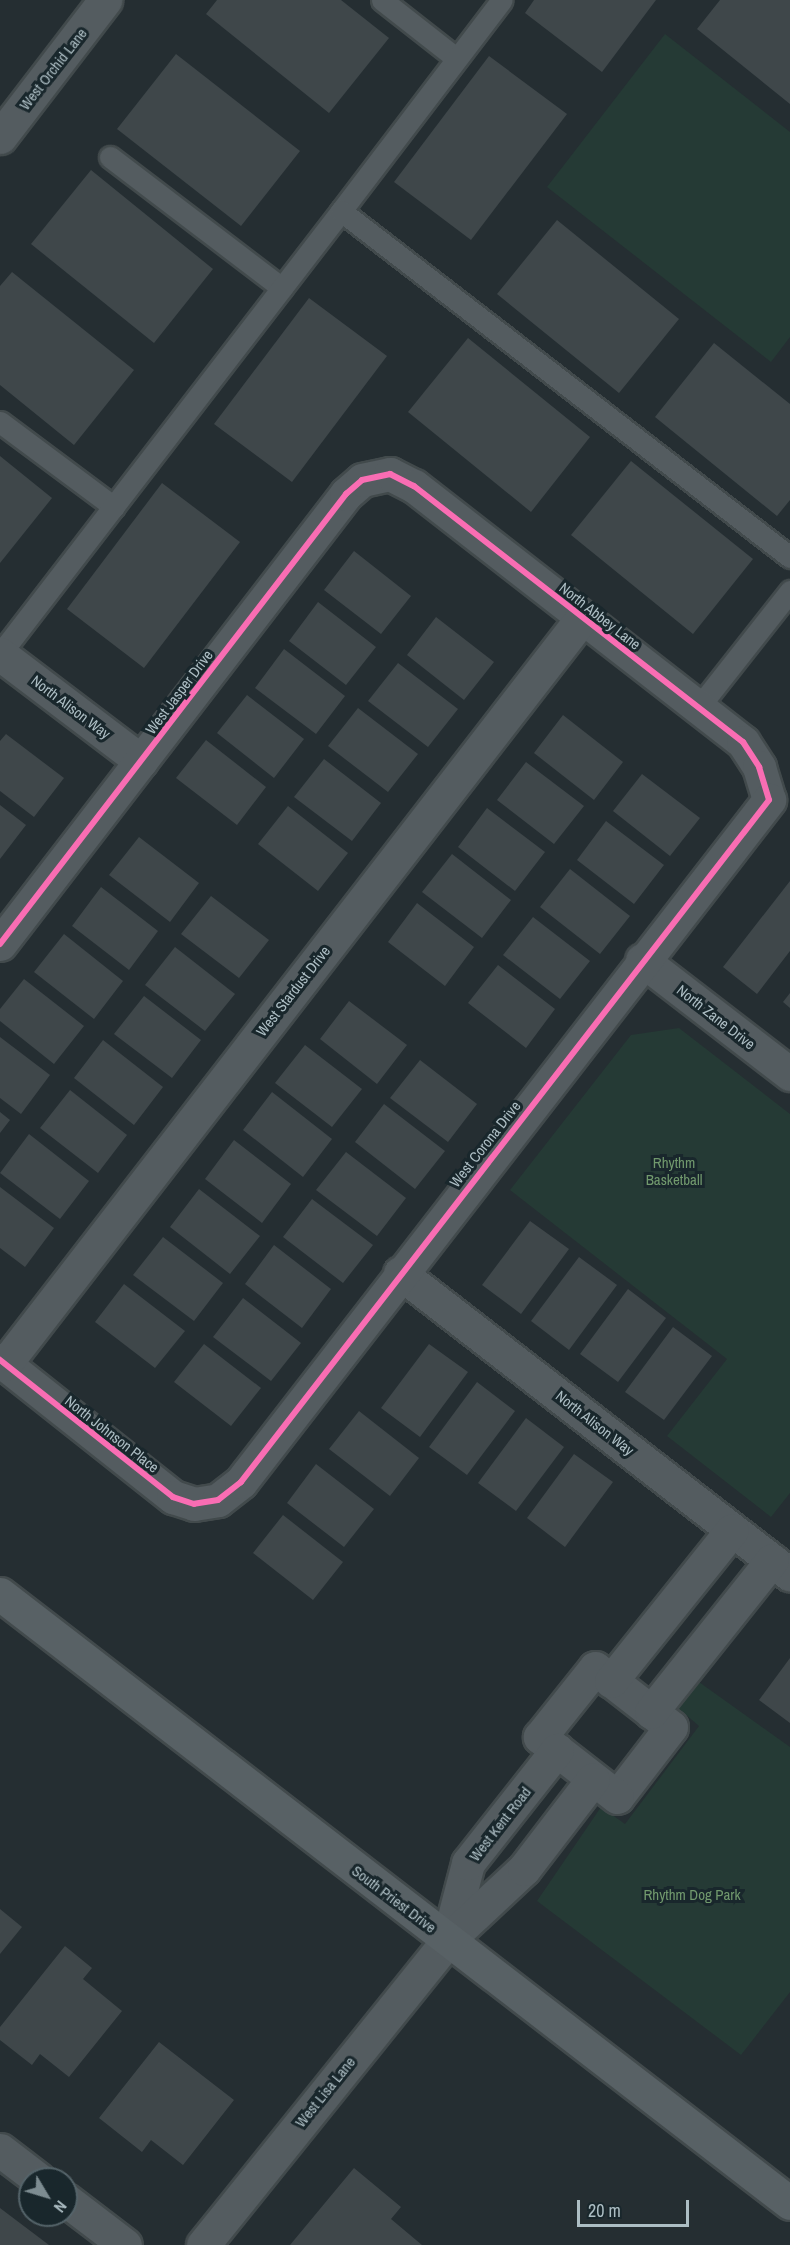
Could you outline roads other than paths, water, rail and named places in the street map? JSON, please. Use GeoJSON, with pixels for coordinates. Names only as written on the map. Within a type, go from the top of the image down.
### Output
{"type":"FeatureCollection","features":[{"type":"Feature","properties":{"kind":"main road","name":"South Priest Drive"},"geometry":{"type":"LineString","coordinates":[[0,1594],[790,2203]]}},
{"type":"Feature","properties":{"kind":"street","name":"West Orchid Lane"},"geometry":{"type":"LineString","coordinates":[[0,137],[105,0]]}},
{"type":"Feature","properties":{"kind":"street","name":"North Abbey Lane"},"geometry":{"type":"LineString","coordinates":[[390,474],[414,486],[743,742],[759,767],[779,809]]}},
{"type":"Feature","properties":{"kind":"street","name":"West Jasper Drive"},"geometry":{"type":"LineString","coordinates":[[0,944],[346,494],[362,480],[390,474]]}},
{"type":"Feature","properties":{"kind":"street","name":"West Stardust Drive"},"geometry":{"type":"LineString","coordinates":[[2,1362],[582,618]]}},
{"type":"Feature","properties":{"kind":"street","name":"North Alison Way"},"geometry":{"type":"LineString","coordinates":[[0,654],[141,761]]}},
{"type":"Feature","properties":{"kind":"street","name":"West Corona Drive"},"geometry":{"type":"LineString","coordinates":[[219,1500],[241,1482],[642,960],[779,809]]}},
{"type":"Feature","properties":{"kind":"street","name":"North Zane Drive"},"geometry":{"type":"LineString","coordinates":[[642,960],[790,1074]]}},
{"type":"Feature","properties":{"kind":"street","name":"North Alison Way"},"geometry":{"type":"LineString","coordinates":[[400,1273],[781,1567]]}},
{"type":"Feature","properties":{"kind":"street","name":"North Johnson Place"},"geometry":{"type":"LineString","coordinates":[[2,1362],[173,1497],[194,1504],[219,1500]]}},
{"type":"Feature","properties":{"kind":"street"},"geometry":{"type":"LineString","coordinates":[[611,1680],[732,1530]]}},
{"type":"Feature","properties":{"kind":"street"},"geometry":{"type":"LineString","coordinates":[[651,1712],[781,1567]]}},
{"type":"Feature","properties":{"kind":"street"},"geometry":{"type":"LineString","coordinates":[[595,1668],[651,1712],[671,1727],[617,1797],[540,1737],[595,1668]]}},
{"type":"Feature","properties":{"kind":"street","name":"West Kent Road"},"geometry":{"type":"LineString","coordinates":[[448,1940],[468,1863],[557,1750]]}},
{"type":"Feature","properties":{"kind":"street","name":"West Lisa Lane"},"geometry":{"type":"LineString","coordinates":[[203,2245],[448,1940],[524,1869],[593,1779]]}},
{"type":"Feature","properties":{"kind":"street"},"geometry":{"type":"LineString","coordinates":[[0,2150],[22,2167]]}},
{"type":"Feature","properties":{"kind":"street"},"geometry":{"type":"LineString","coordinates":[[78,2209],[125,2245]]}},
{"type":"Feature","properties":{"kind":"lane"},"geometry":{"type":"LineString","coordinates":[[382,0],[456,58]]}},
{"type":"Feature","properties":{"kind":"lane"},"geometry":{"type":"LineString","coordinates":[[0,654],[502,0]]}},
{"type":"Feature","properties":{"kind":"lane"},"geometry":{"type":"LineString","coordinates":[[110,158],[282,288]]}},
{"type":"Feature","properties":{"kind":"lane"},"geometry":{"type":"LineString","coordinates":[[341,211],[790,557]]}},
{"type":"Feature","properties":{"kind":"lane"},"geometry":{"type":"LineString","coordinates":[[0,422],[114,507]]}},
{"type":"Feature","properties":{"kind":"lane"},"geometry":{"type":"LineString","coordinates":[[698,708],[790,591]]}},
{"type":"Feature","properties":{"kind":"park label","name":"Rhythm Basketball"},"geometry":{"type":"Point","coordinates":[674,1170]}},
{"type":"Feature","properties":{"kind":"park label","name":"Rhythm Dog Park"},"geometry":{"type":"Point","coordinates":[692,1895]}}]}
